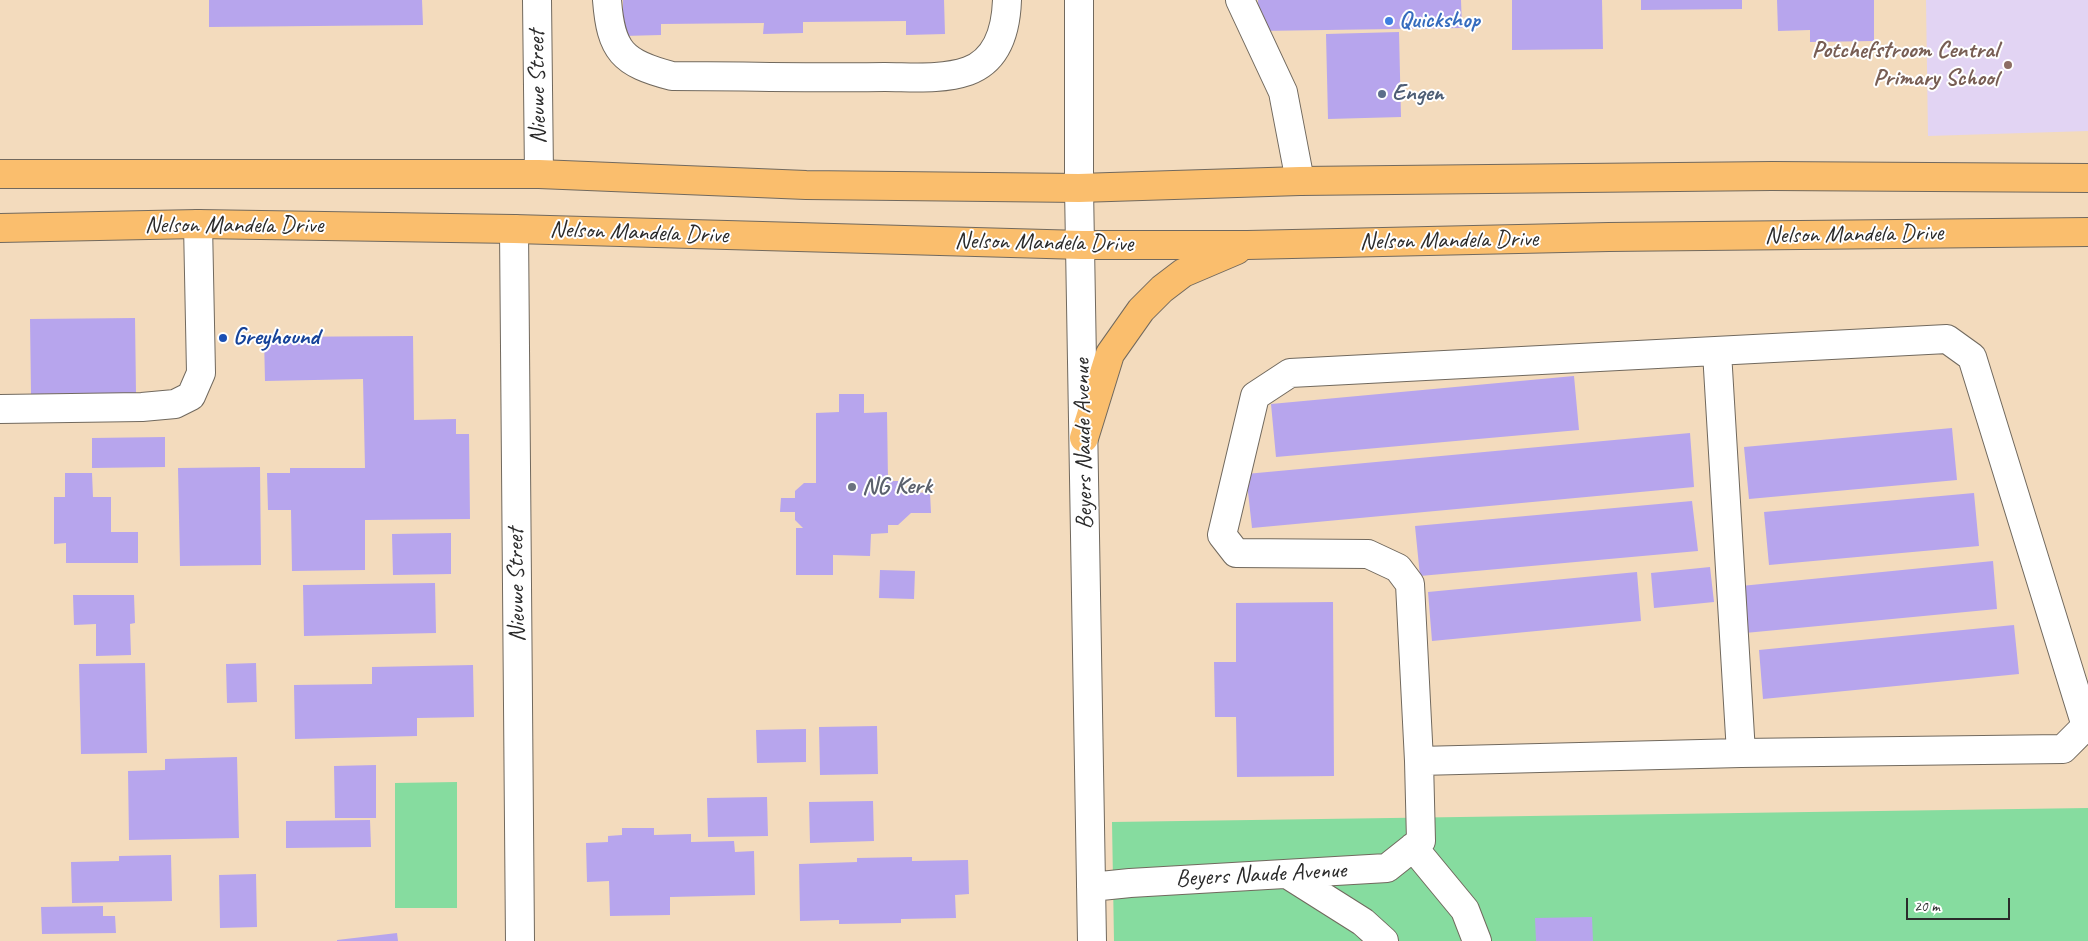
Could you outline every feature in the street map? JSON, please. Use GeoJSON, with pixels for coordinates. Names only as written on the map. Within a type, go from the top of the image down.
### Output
{"type":"FeatureCollection","features":[{"type":"Feature","properties":{"kind":"highway"},"geometry":{"type":"LineString","coordinates":[[0,174],[539,174],[806,185],[1079,188],[1300,181],[1772,176],[2088,178]]}},
{"type":"Feature","properties":{"kind":"highway","name":"Nelson Mandela Drive"},"geometry":{"type":"LineString","coordinates":[[0,228],[198,224],[514,229],[1082,245],[1247,245],[1599,237],[2088,232]]}},
{"type":"Feature","properties":{"kind":"highway"},"geometry":{"type":"LineString","coordinates":[[1084,438],[1110,354],[1141,310],[1162,289],[1183,273],[1247,245]]}},
{"type":"Feature","properties":{"kind":"street","name":"Nieuwe Street"},"geometry":{"type":"LineString","coordinates":[[537,0],[539,174]]}},
{"type":"Feature","properties":{"kind":"street"},"geometry":{"type":"LineString","coordinates":[[607,0],[609,28],[614,42],[628,56],[648,70],[672,76],[870,77],[945,76],[969,71],[989,58],[998,46],[1006,22],[1007,0]]}},
{"type":"Feature","properties":{"kind":"street","name":"Beyers Naude Avenue"},"geometry":{"type":"LineString","coordinates":[[1079,0],[1079,188],[1082,245],[1092,941]]}},
{"type":"Feature","properties":{"kind":"street"},"geometry":{"type":"LineString","coordinates":[[1240,0],[1283,92],[1300,181]]}},
{"type":"Feature","properties":{"kind":"street"},"geometry":{"type":"LineString","coordinates":[[0,409],[142,407],[175,404],[191,396],[202,373],[198,224]]}},
{"type":"Feature","properties":{"kind":"street","name":"Nieuwe Street"},"geometry":{"type":"LineString","coordinates":[[514,229],[520,941]]}},
{"type":"Feature","properties":{"kind":"street"},"geometry":{"type":"LineString","coordinates":[[1418,761],[1741,753],[2063,749],[2086,726],[1972,357],[1947,339],[1290,373],[1255,396],[1222,535],[1236,553],[1368,554],[1398,568],[1410,584],[1418,761],[1417,844],[1465,910],[1477,941]]}},
{"type":"Feature","properties":{"kind":"street"},"geometry":{"type":"LineString","coordinates":[[1717,352],[1741,753]]}},
{"type":"Feature","properties":{"kind":"street","name":"Beyers Naude Avenue"},"geometry":{"type":"LineString","coordinates":[[1091,887],[1130,882],[1387,868],[1417,844]]}},
{"type":"Feature","properties":{"kind":"street"},"geometry":{"type":"LineString","coordinates":[[1287,874],[1363,922],[1384,941]]}},
{"type":"Feature","properties":{"kind":"shaded area","name":"Potchefstroom Central Primary School"},"geometry":{"type":"Polygon","coordinates":[[[1926,0],[2088,0],[2088,131],[1928,136],[1926,0]]]}},
{"type":"Feature","properties":{"kind":"green space"},"geometry":{"type":"Polygon","coordinates":[[[457,782],[457,908],[395,908],[395,783],[457,782]]]}},
{"type":"Feature","properties":{"kind":"green space"},"geometry":{"type":"Polygon","coordinates":[[[2088,808],[2088,941],[1114,941],[1112,822],[2088,808]]]}},
{"type":"Feature","properties":{"kind":"building"},"geometry":{"type":"Polygon","coordinates":[[[209,0],[422,0],[423,25],[209,27],[209,0]]]}},
{"type":"Feature","properties":{"kind":"building"},"geometry":{"type":"Polygon","coordinates":[[[623,0],[944,0],[945,34],[906,35],[906,21],[803,22],[803,33],[763,34],[764,23],[661,24],[661,35],[623,36],[623,0]]]}},
{"type":"Feature","properties":{"kind":"building"},"geometry":{"type":"Polygon","coordinates":[[[1258,0],[1461,0],[1462,28],[1259,31],[1258,0]]]}},
{"type":"Feature","properties":{"kind":"building"},"geometry":{"type":"Polygon","coordinates":[[[1512,0],[1602,0],[1603,49],[1512,50],[1512,0]]]}},
{"type":"Feature","properties":{"kind":"building"},"geometry":{"type":"Polygon","coordinates":[[[1641,0],[1742,0],[1742,9],[1641,10],[1641,0]]]}},
{"type":"Feature","properties":{"kind":"building"},"geometry":{"type":"Polygon","coordinates":[[[1777,0],[1874,0],[1874,41],[1810,42],[1810,30],[1778,31],[1777,0]]]}},
{"type":"Feature","properties":{"kind":"building"},"geometry":{"type":"Polygon","coordinates":[[[1399,32],[1401,117],[1328,119],[1326,34],[1399,32]]]}},
{"type":"Feature","properties":{"kind":"building"},"geometry":{"type":"Polygon","coordinates":[[[135,318],[136,393],[31,394],[30,319],[135,318]]]}},
{"type":"Feature","properties":{"kind":"building"},"geometry":{"type":"Polygon","coordinates":[[[413,336],[414,420],[456,419],[456,434],[469,434],[470,519],[365,520],[365,570],[292,571],[291,510],[268,510],[267,473],[290,473],[290,468],[365,468],[363,379],[265,381],[264,337],[413,336]]]}},
{"type":"Feature","properties":{"kind":"building"},"geometry":{"type":"Polygon","coordinates":[[[1574,376],[1579,430],[1276,457],[1271,404],[1574,376]]]}},
{"type":"Feature","properties":{"kind":"building","name":"NG Kerk"},"geometry":{"type":"Polygon","coordinates":[[[839,394],[864,394],[864,413],[887,412],[888,481],[898,481],[910,492],[930,493],[931,513],[911,513],[898,525],[888,525],[888,533],[871,534],[870,556],[833,555],[833,575],[796,575],[796,528],[803,528],[795,520],[795,512],[780,512],[781,498],[795,498],[795,491],[804,483],[816,483],[816,413],[839,412],[839,394]]]}},
{"type":"Feature","properties":{"kind":"building"},"geometry":{"type":"Polygon","coordinates":[[[1952,428],[1957,480],[1749,499],[1744,447],[1952,428]]]}},
{"type":"Feature","properties":{"kind":"building"},"geometry":{"type":"Polygon","coordinates":[[[1690,433],[1694,487],[1252,528],[1246,474],[1690,433]]]}},
{"type":"Feature","properties":{"kind":"building"},"geometry":{"type":"Polygon","coordinates":[[[165,437],[165,467],[92,468],[92,438],[165,437]]]}},
{"type":"Feature","properties":{"kind":"building"},"geometry":{"type":"Polygon","coordinates":[[[260,467],[261,565],[180,566],[178,468],[260,467]]]}},
{"type":"Feature","properties":{"kind":"building"},"geometry":{"type":"Polygon","coordinates":[[[65,473],[92,473],[93,497],[111,497],[111,532],[138,532],[138,563],[66,563],[66,543],[54,544],[54,497],[65,497],[65,473]]]}},
{"type":"Feature","properties":{"kind":"building"},"geometry":{"type":"Polygon","coordinates":[[[1974,493],[1979,546],[1769,565],[1764,512],[1974,493]]]}},
{"type":"Feature","properties":{"kind":"building"},"geometry":{"type":"Polygon","coordinates":[[[1692,501],[1698,551],[1420,576],[1415,526],[1692,501]]]}},
{"type":"Feature","properties":{"kind":"building"},"geometry":{"type":"Polygon","coordinates":[[[451,533],[451,574],[393,575],[392,534],[451,533]]]}},
{"type":"Feature","properties":{"kind":"building"},"geometry":{"type":"Polygon","coordinates":[[[1993,561],[1997,609],[1745,633],[1741,586],[1993,561]]]}},
{"type":"Feature","properties":{"kind":"building"},"geometry":{"type":"Polygon","coordinates":[[[1710,567],[1714,602],[1654,608],[1651,573],[1710,567]]]}},
{"type":"Feature","properties":{"kind":"building"},"geometry":{"type":"Polygon","coordinates":[[[880,570],[915,571],[914,599],[879,598],[880,570]]]}},
{"type":"Feature","properties":{"kind":"building"},"geometry":{"type":"Polygon","coordinates":[[[1637,572],[1641,621],[1432,641],[1428,592],[1637,572]]]}},
{"type":"Feature","properties":{"kind":"building"},"geometry":{"type":"Polygon","coordinates":[[[435,583],[436,633],[304,636],[303,585],[435,583]]]}},
{"type":"Feature","properties":{"kind":"building"},"geometry":{"type":"Polygon","coordinates":[[[73,595],[134,595],[135,623],[130,624],[131,655],[96,656],[96,624],[74,625],[73,595]]]}},
{"type":"Feature","properties":{"kind":"building"},"geometry":{"type":"Polygon","coordinates":[[[1333,602],[1334,776],[1237,777],[1236,717],[1215,717],[1214,662],[1236,662],[1236,603],[1333,602]]]}},
{"type":"Feature","properties":{"kind":"building"},"geometry":{"type":"Polygon","coordinates":[[[2014,625],[2019,674],[1763,699],[1759,650],[2014,625]]]}},
{"type":"Feature","properties":{"kind":"building"},"geometry":{"type":"Polygon","coordinates":[[[145,663],[147,753],[81,754],[79,664],[145,663]]]}},
{"type":"Feature","properties":{"kind":"building"},"geometry":{"type":"Polygon","coordinates":[[[256,663],[257,702],[227,703],[226,664],[256,663]]]}},
{"type":"Feature","properties":{"kind":"building"},"geometry":{"type":"Polygon","coordinates":[[[473,665],[474,717],[417,718],[417,736],[295,739],[294,685],[372,684],[372,667],[473,665]]]}},
{"type":"Feature","properties":{"kind":"building"},"geometry":{"type":"Polygon","coordinates":[[[877,726],[878,774],[820,775],[819,727],[877,726]]]}},
{"type":"Feature","properties":{"kind":"building"},"geometry":{"type":"Polygon","coordinates":[[[806,729],[806,762],[757,763],[756,730],[806,729]]]}},
{"type":"Feature","properties":{"kind":"building"},"geometry":{"type":"Polygon","coordinates":[[[237,757],[239,838],[129,840],[128,771],[165,770],[165,759],[237,757]]]}},
{"type":"Feature","properties":{"kind":"building"},"geometry":{"type":"Polygon","coordinates":[[[376,765],[376,818],[335,818],[334,766],[376,765]]]}},
{"type":"Feature","properties":{"kind":"building"},"geometry":{"type":"Polygon","coordinates":[[[767,797],[768,836],[708,837],[707,798],[767,797]]]}},
{"type":"Feature","properties":{"kind":"building"},"geometry":{"type":"Polygon","coordinates":[[[873,801],[874,841],[810,843],[809,802],[873,801]]]}},
{"type":"Feature","properties":{"kind":"building"},"geometry":{"type":"Polygon","coordinates":[[[370,820],[371,847],[286,848],[286,821],[370,820]]]}},
{"type":"Feature","properties":{"kind":"building"},"geometry":{"type":"Polygon","coordinates":[[[622,828],[654,828],[654,835],[691,834],[691,842],[734,841],[735,852],[754,851],[755,895],[670,897],[670,915],[610,916],[609,881],[587,882],[586,843],[608,842],[608,836],[622,835],[622,828]]]}},
{"type":"Feature","properties":{"kind":"building"},"geometry":{"type":"Polygon","coordinates":[[[171,855],[172,901],[72,903],[71,862],[119,861],[119,856],[171,855]]]}},
{"type":"Feature","properties":{"kind":"building"},"geometry":{"type":"Polygon","coordinates":[[[912,857],[912,861],[968,860],[969,894],[955,895],[956,918],[901,919],[901,923],[839,924],[839,920],[800,921],[799,864],[857,862],[857,858],[912,857]]]}},
{"type":"Feature","properties":{"kind":"building"},"geometry":{"type":"Polygon","coordinates":[[[256,874],[257,927],[220,928],[219,875],[256,874]]]}},
{"type":"Feature","properties":{"kind":"building"},"geometry":{"type":"Polygon","coordinates":[[[103,906],[103,916],[115,916],[116,933],[42,934],[41,907],[103,906]]]}},
{"type":"Feature","properties":{"kind":"building"},"geometry":{"type":"Polygon","coordinates":[[[1592,917],[1593,941],[1536,941],[1535,918],[1592,917]]]}},
{"type":"Feature","properties":{"kind":"building"},"geometry":{"type":"Polygon","coordinates":[[[397,933],[398,941],[337,941],[337,940],[397,933]]]}},
{"type":"Feature","properties":{"kind":"place","name":"Quickshop"},"geometry":{"type":"Point","coordinates":[1389,21]}},
{"type":"Feature","properties":{"kind":"place","name":"Potchefstroom Central Primary School"},"geometry":{"type":"Point","coordinates":[2008,65]}},
{"type":"Feature","properties":{"kind":"place","name":"Engen"},"geometry":{"type":"Point","coordinates":[1382,94]}},
{"type":"Feature","properties":{"kind":"place","name":"Greyhound"},"geometry":{"type":"Point","coordinates":[223,338]}},
{"type":"Feature","properties":{"kind":"place","name":"NG Kerk"},"geometry":{"type":"Point","coordinates":[852,487]}}]}
